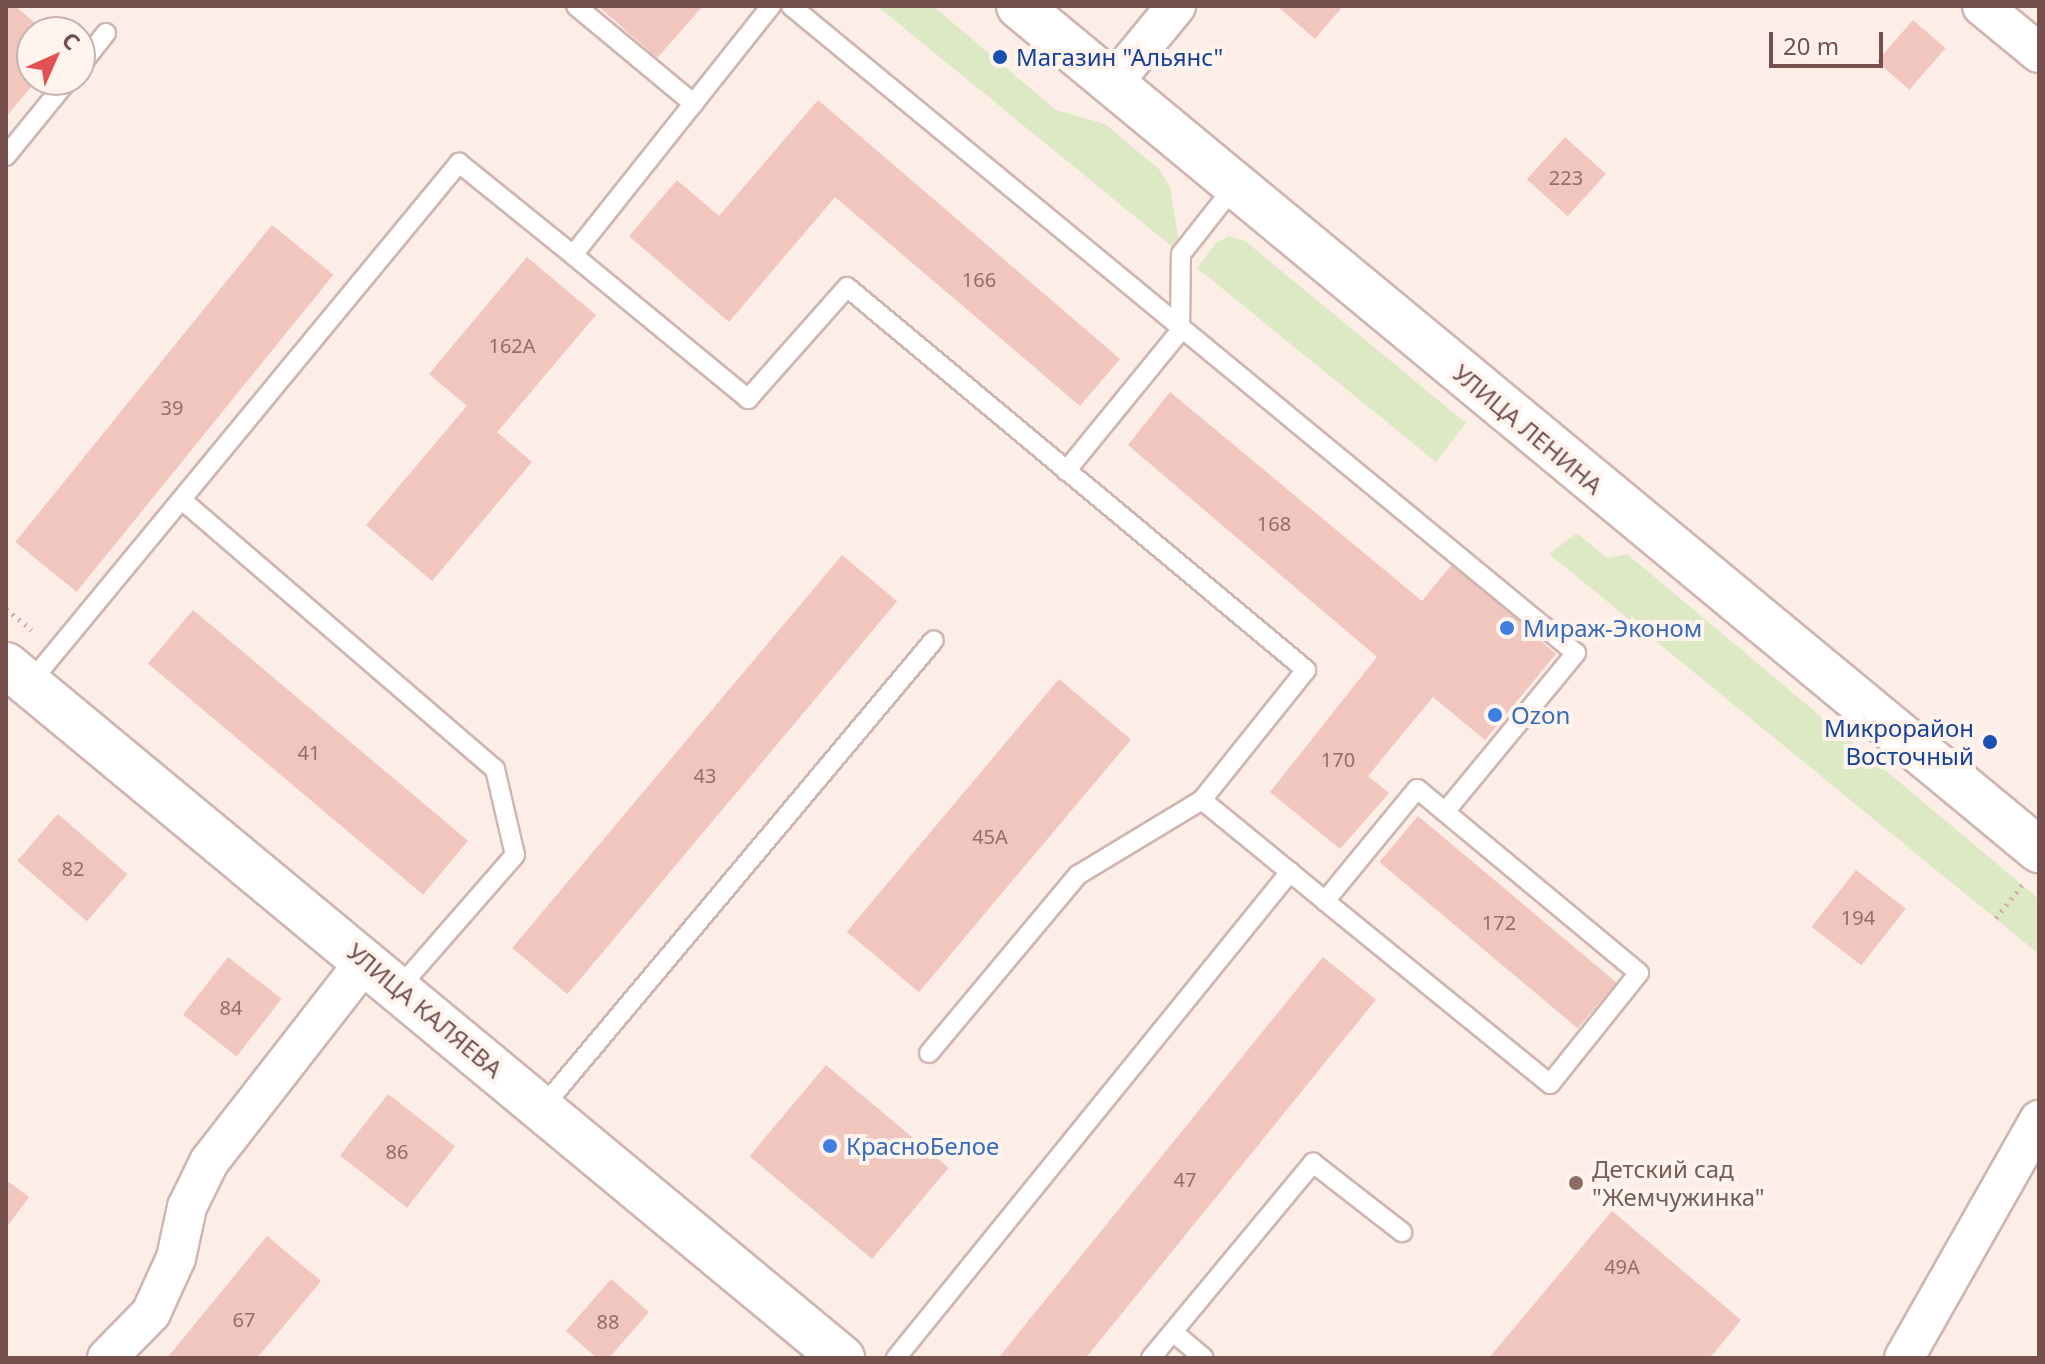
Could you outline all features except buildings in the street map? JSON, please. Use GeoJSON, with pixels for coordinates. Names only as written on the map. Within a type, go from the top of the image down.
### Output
{"type":"FeatureCollection","features":[{"type":"Feature","properties":{"kind":"street","name":"УЛИЦА ЛЕНИНА"},"geometry":{"type":"LineString","coordinates":[[1019,6],[2031,867]]}},
{"type":"Feature","properties":{"kind":"street"},"geometry":{"type":"LineString","coordinates":[[1112,84],[1176,6]]}},
{"type":"Feature","properties":{"kind":"street"},"geometry":{"type":"LineString","coordinates":[[1982,6],[2039,53]]}},
{"type":"Feature","properties":{"kind":"street","name":"УЛИЦА КАЛЯЕВА"},"geometry":{"type":"LineString","coordinates":[[18,674],[842,1358]]}},
{"type":"Feature","properties":{"kind":"street"},"geometry":{"type":"LineString","coordinates":[[107,1358],[151,1313],[176,1258],[187,1207],[209,1162],[382,974]]}},
{"type":"Feature","properties":{"kind":"street"},"geometry":{"type":"LineString","coordinates":[[1904,1358],[2039,1120]]}},
{"type":"Feature","properties":{"kind":"lane"},"geometry":{"type":"LineString","coordinates":[[576,6],[694,104]]}},
{"type":"Feature","properties":{"kind":"lane"},"geometry":{"type":"LineString","coordinates":[[573,255],[771,6]]}},
{"type":"Feature","properties":{"kind":"lane"},"geometry":{"type":"LineString","coordinates":[[791,6],[1180,331],[1576,653],[1445,812]]}},
{"type":"Feature","properties":{"kind":"lane"},"geometry":{"type":"LineString","coordinates":[[96,46],[106,33]]}},
{"type":"Feature","properties":{"kind":"lane"},"geometry":{"type":"LineString","coordinates":[[6,156],[55,96]]}},
{"type":"Feature","properties":{"kind":"lane"},"geometry":{"type":"LineString","coordinates":[[18,674],[182,500],[459,163],[748,399],[847,287],[1306,670],[1202,800],[1078,875],[929,1053]]}},
{"type":"Feature","properties":{"kind":"lane"},"geometry":{"type":"LineString","coordinates":[[1066,471],[1180,331],[1181,254],[1234,187]]}},
{"type":"Feature","properties":{"kind":"lane"},"geometry":{"type":"LineString","coordinates":[[182,500],[495,769],[515,855],[382,974]]}},
{"type":"Feature","properties":{"kind":"lane"},"geometry":{"type":"LineString","coordinates":[[542,1108],[934,640]]}},
{"type":"Feature","properties":{"kind":"lane"},"geometry":{"type":"LineString","coordinates":[[1202,800],[1325,901],[1550,1084],[1639,973],[1417,789],[1325,901]]}},
{"type":"Feature","properties":{"kind":"lane"},"geometry":{"type":"LineString","coordinates":[[896,1358],[1290,872]]}},
{"type":"Feature","properties":{"kind":"lane"},"geometry":{"type":"LineString","coordinates":[[1151,1358],[1313,1163],[1402,1232]]}},
{"type":"Feature","properties":{"kind":"lane"},"geometry":{"type":"LineString","coordinates":[[1173,1332],[1204,1358]]}},
{"type":"Feature","properties":{"kind":"path"},"geometry":{"type":"LineString","coordinates":[[1996,918],[2031,867]]}},
{"type":"Feature","properties":{"kind":"green space"},"geometry":{"type":"Polygon","coordinates":[[[877,6],[933,6],[1056,110],[1105,124],[1160,170],[1170,187],[1181,254],[877,6]]]}},
{"type":"Feature","properties":{"kind":"green space"},"geometry":{"type":"Polygon","coordinates":[[[1229,236],[1245,241],[1466,423],[1436,462],[1197,268],[1216,243],[1229,236]]]}},
{"type":"Feature","properties":{"kind":"green space"},"geometry":{"type":"Polygon","coordinates":[[[1577,533],[1607,558],[1627,554],[2039,899],[2039,954],[1549,554],[1577,533]]]}},
{"type":"Feature","properties":{"kind":"place","name":"Магазин \"Альянс\""},"geometry":{"type":"Point","coordinates":[1000,57]}},
{"type":"Feature","properties":{"kind":"place","name":"Мираж-Эконом"},"geometry":{"type":"Point","coordinates":[1507,628]}},
{"type":"Feature","properties":{"kind":"place","name":"Ozon"},"geometry":{"type":"Point","coordinates":[1495,715]}},
{"type":"Feature","properties":{"kind":"place","name":"Микрорайон Восточный"},"geometry":{"type":"Point","coordinates":[1990,742]}},
{"type":"Feature","properties":{"kind":"place","name":"КрасноБелое"},"geometry":{"type":"Point","coordinates":[830,1146]}},
{"type":"Feature","properties":{"kind":"place","name":"Детский сад \"Жемчужинка\""},"geometry":{"type":"Point","coordinates":[1576,1183]}}]}
